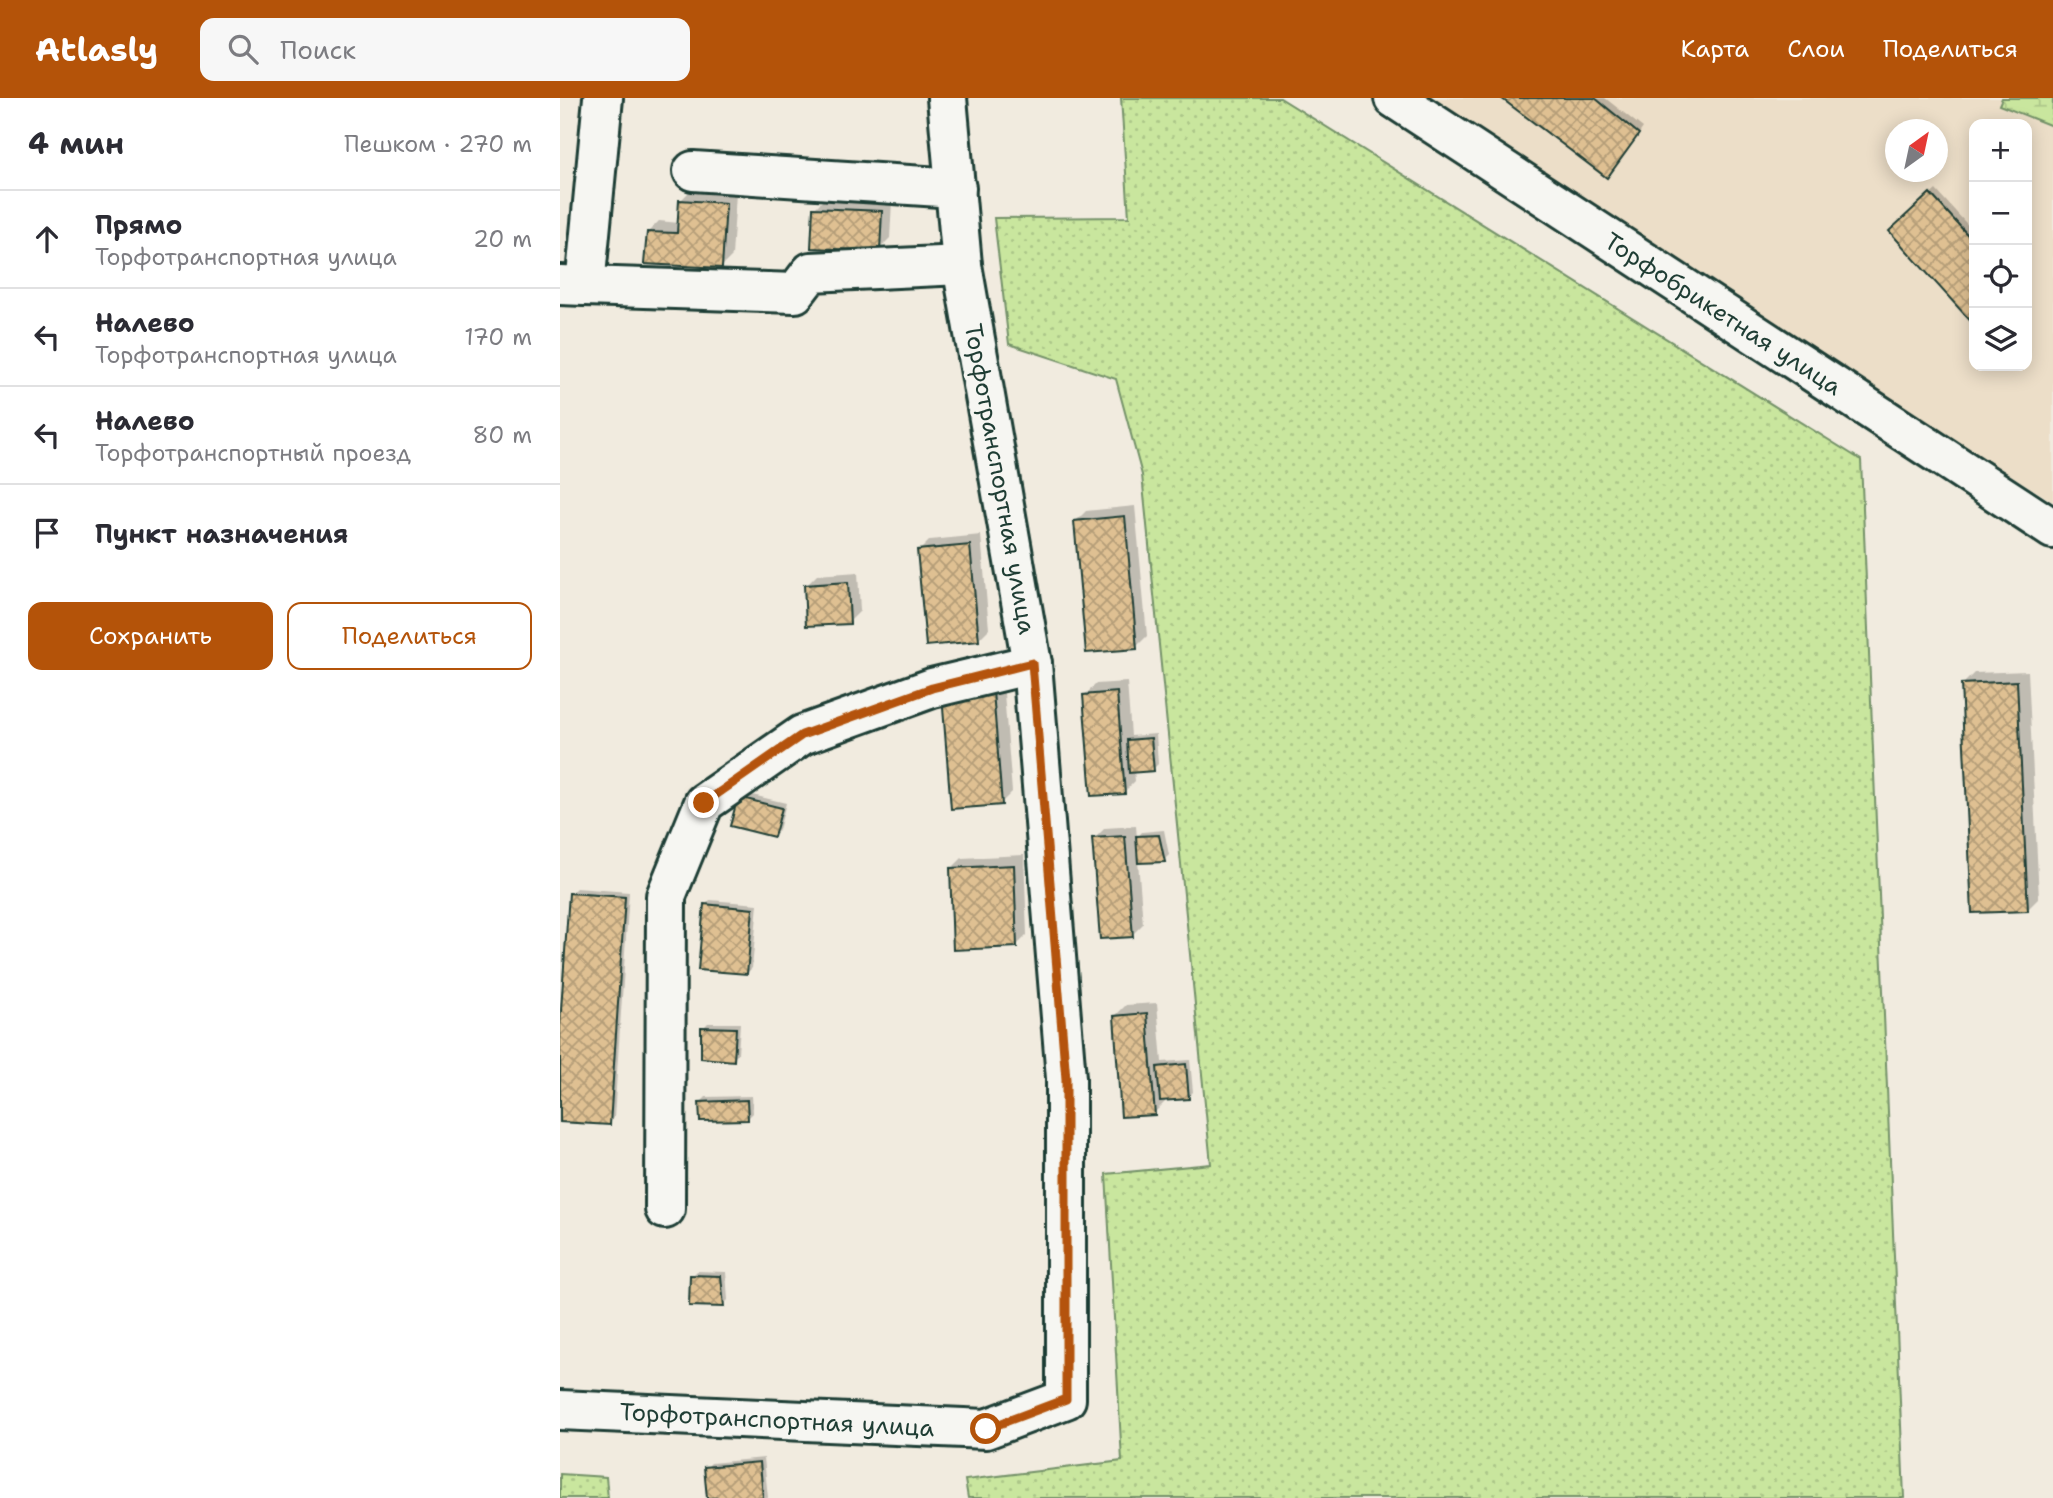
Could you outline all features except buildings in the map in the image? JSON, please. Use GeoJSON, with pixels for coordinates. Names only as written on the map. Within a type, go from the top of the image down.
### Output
{"type":"FeatureCollection","features":[{"type":"Feature","properties":{"kind":"street"},"geometry":{"type":"LineString","coordinates":[[604,98],[572,285],[795,293],[811,272],[962,265]]}},
{"type":"Feature","properties":{"kind":"street","name":"Торфотранспортная улица"},"geometry":{"type":"LineString","coordinates":[[560,1410],[986,1429],[1066,1399],[1066,1079],[1032,663],[962,265],[947,98]]}},
{"type":"Feature","properties":{"kind":"street","name":"Торфобрикетная улица"},"geometry":{"type":"LineString","coordinates":[[1394,98],[2053,529]]}},
{"type":"Feature","properties":{"kind":"street"},"geometry":{"type":"LineString","coordinates":[[692,171],[956,188]]}},
{"type":"Feature","properties":{"kind":"street"},"geometry":{"type":"LineString","coordinates":[[665,1209],[666,896],[704,803],[802,735],[932,688],[1032,663]]}},
{"type":"Feature","properties":{"kind":"shaded area"},"geometry":{"type":"Polygon","coordinates":[[[1424,98],[2053,98],[2053,502],[1424,98]]]}},
{"type":"Feature","properties":{"kind":"green space"},"geometry":{"type":"Polygon","coordinates":[[[1121,98],[1280,98],[1861,460],[1904,1498],[968,1498],[965,1480],[1122,1461],[1106,1174],[1211,1164],[1142,475],[1116,379],[1009,344],[994,218],[1129,217],[1121,98]]]}},
{"type":"Feature","properties":{"kind":"green space"},"geometry":{"type":"Polygon","coordinates":[[[2002,98],[2053,98],[2052,126],[1999,105],[2002,98]]]}},
{"type":"Feature","properties":{"kind":"green space"},"geometry":{"type":"Polygon","coordinates":[[[560,1474],[606,1477],[608,1498],[560,1498],[560,1474]]]}},
{"type":"Feature","properties":{"kind":"route"},"geometry":{"type":"LineString","coordinates":[[704,803],[802,735],[932,688],[1032,663],[1066,1079],[1066,1399],[986,1429]]}}]}
